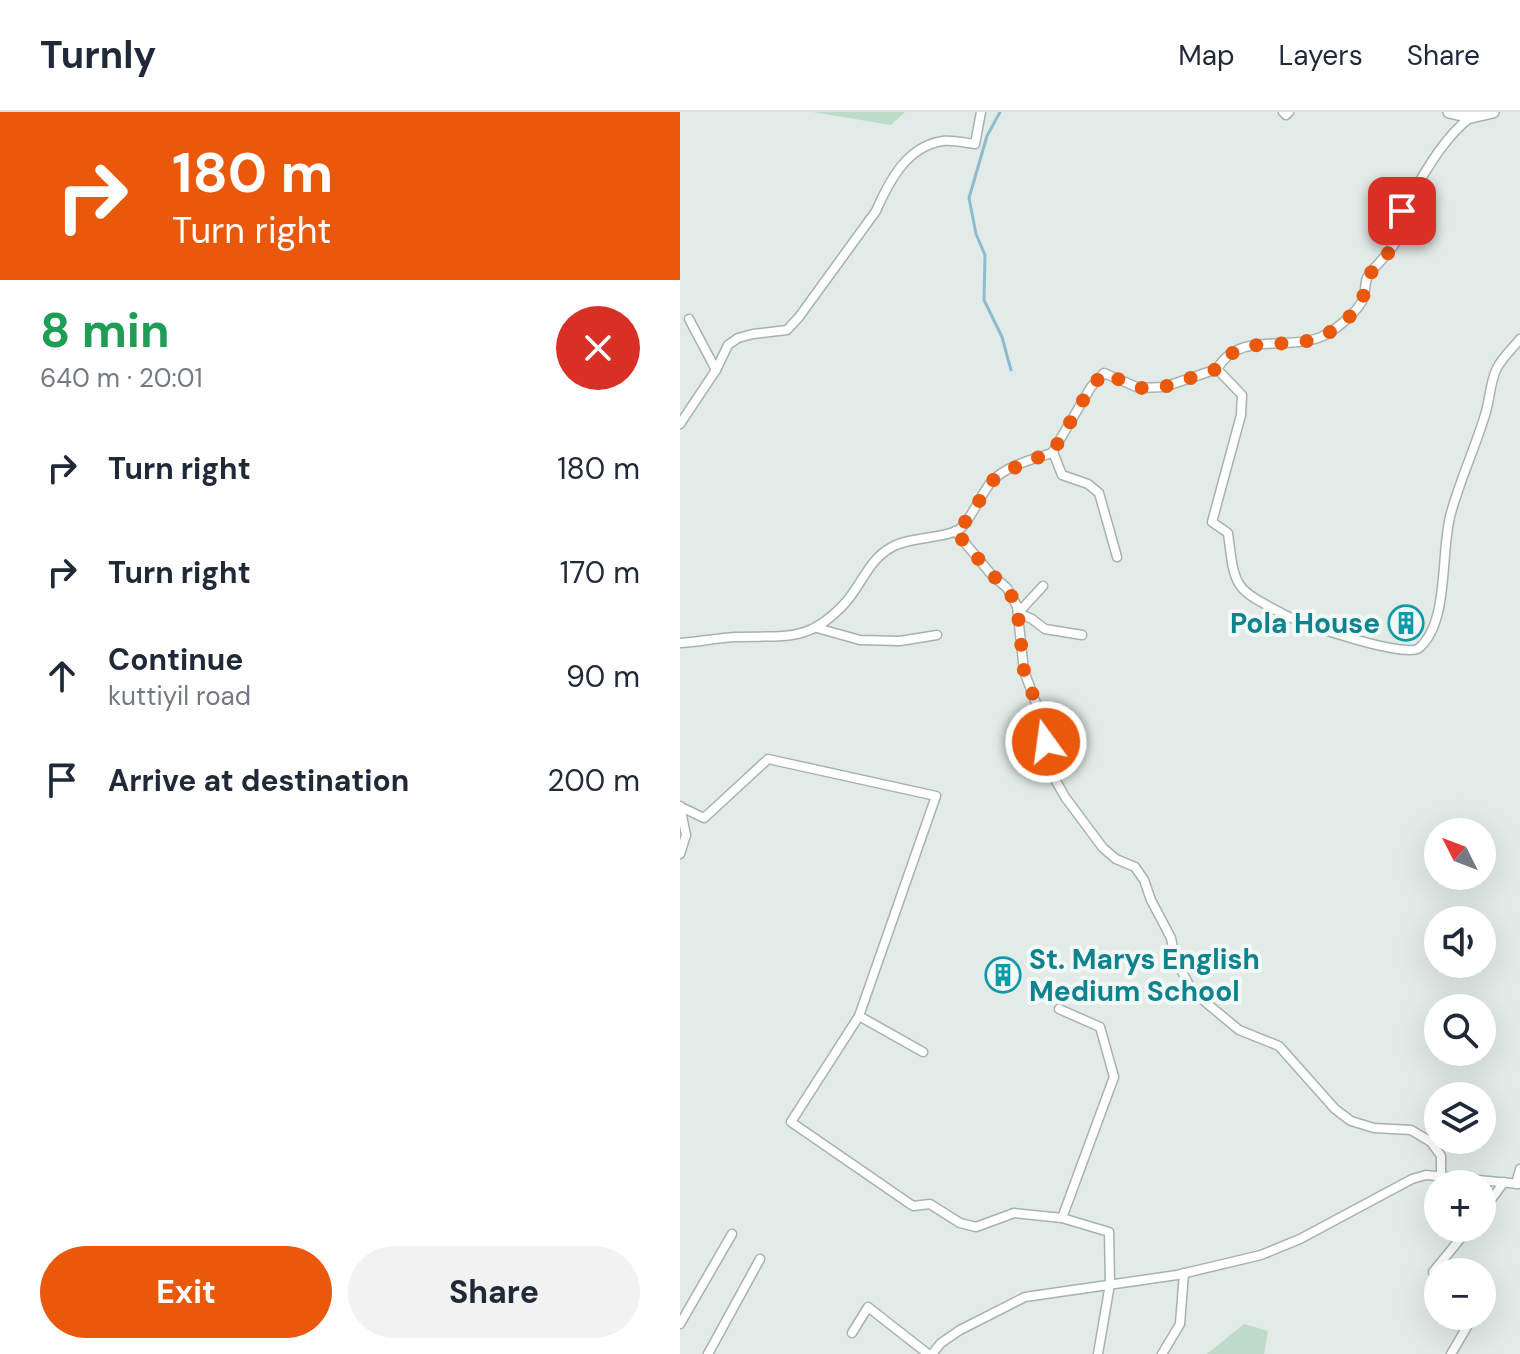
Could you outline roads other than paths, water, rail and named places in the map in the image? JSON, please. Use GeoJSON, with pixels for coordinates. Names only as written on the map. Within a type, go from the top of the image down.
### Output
{"type":"FeatureCollection","features":[{"type":"Feature","properties":{"kind":"main road"},"geometry":{"type":"LineString","coordinates":[[1449,112],[1471,117],[1493,112]]}},
{"type":"Feature","properties":{"kind":"street"},"geometry":{"type":"LineString","coordinates":[[680,424],[716,370],[728,345],[738,338],[787,330],[799,317],[876,211],[884,192],[911,154],[944,141],[975,144],[981,112]]}},
{"type":"Feature","properties":{"kind":"street"},"geometry":{"type":"LineString","coordinates":[[1283,112],[1286,115],[1289,112]]}},
{"type":"Feature","properties":{"kind":"street"},"geometry":{"type":"LineString","coordinates":[[680,643],[732,637],[788,638],[817,628],[836,614],[853,594],[867,569],[890,547],[917,537],[948,535],[961,528],[994,479],[1027,461],[1053,452],[1091,387],[1104,373],[1139,388],[1164,387],[1217,369],[1222,361],[1248,345],[1300,344],[1325,335],[1347,319],[1363,300],[1367,277],[1395,244],[1404,224],[1402,211],[1460,125],[1471,117]]}},
{"type":"Feature","properties":{"kind":"street"},"geometry":{"type":"LineString","coordinates":[[689,319],[716,370]]}},
{"type":"Feature","properties":{"kind":"street"},"geometry":{"type":"LineString","coordinates":[[1217,369],[1242,395],[1241,415],[1212,522],[1228,533],[1234,579],[1248,596],[1290,617],[1366,643],[1412,651],[1420,647],[1432,628],[1442,600],[1451,513],[1482,425],[1497,368],[1520,339]]}},
{"type":"Feature","properties":{"kind":"street"},"geometry":{"type":"LineString","coordinates":[[1053,452],[1062,475],[1088,484],[1099,493],[1117,557]]}},
{"type":"Feature","properties":{"kind":"street"},"geometry":{"type":"LineString","coordinates":[[955,531],[1007,588],[1018,613],[1024,671],[1040,714],[1056,781],[1103,848],[1116,859],[1135,867],[1144,880],[1171,938],[1175,958],[1192,991],[1239,1030],[1279,1046],[1335,1109],[1351,1121],[1374,1128],[1411,1130],[1431,1142],[1441,1156],[1441,1170]]}},
{"type":"Feature","properties":{"kind":"street"},"geometry":{"type":"LineString","coordinates":[[1018,613],[1043,586]]}},
{"type":"Feature","properties":{"kind":"street"},"geometry":{"type":"LineString","coordinates":[[1018,613],[1045,629],[1082,635]]}},
{"type":"Feature","properties":{"kind":"street"},"geometry":{"type":"LineString","coordinates":[[817,628],[860,640],[900,641],[937,635]]}},
{"type":"Feature","properties":{"kind":"street"},"geometry":{"type":"LineString","coordinates":[[680,806],[704,818],[768,759],[936,796],[859,1016],[791,1122],[913,1206],[930,1204],[960,1223],[976,1227],[1014,1213],[1062,1218],[1109,1232],[1110,1284],[1098,1354]]}},
{"type":"Feature","properties":{"kind":"street"},"geometry":{"type":"LineString","coordinates":[[680,806],[686,835],[680,854]]}},
{"type":"Feature","properties":{"kind":"street"},"geometry":{"type":"LineString","coordinates":[[1059,1009],[1100,1027],[1114,1077],[1062,1218]]}},
{"type":"Feature","properties":{"kind":"street"},"geometry":{"type":"LineString","coordinates":[[859,1016],[923,1052]]}},
{"type":"Feature","properties":{"kind":"street"},"geometry":{"type":"LineString","coordinates":[[1496,1181],[1518,1184],[1520,1169]]}},
{"type":"Feature","properties":{"kind":"street"},"geometry":{"type":"LineString","coordinates":[[852,1333],[868,1307],[930,1354],[960,1330],[1025,1297],[1184,1273],[1261,1255],[1300,1239],[1412,1179],[1424,1176]]}},
{"type":"Feature","properties":{"kind":"street"},"geometry":{"type":"LineString","coordinates":[[1496,1193],[1504,1182]]}},
{"type":"Feature","properties":{"kind":"street"},"geometry":{"type":"LineString","coordinates":[[680,1324],[732,1234]]}},
{"type":"Feature","properties":{"kind":"street"},"geometry":{"type":"LineString","coordinates":[[1444,1258],[1458,1242]]}},
{"type":"Feature","properties":{"kind":"street"},"geometry":{"type":"LineString","coordinates":[[708,1354],[760,1259]]}},
{"type":"Feature","properties":{"kind":"street"},"geometry":{"type":"LineString","coordinates":[[1162,1354],[1180,1324],[1184,1273]]}},
{"type":"Feature","properties":{"kind":"street"},"geometry":{"type":"LineString","coordinates":[[1451,1354],[1465,1330]]}},
{"type":"Feature","properties":{"kind":"waterway"},"geometry":{"type":"LineString","coordinates":[[1000,112],[987,136],[969,198],[976,234],[985,255],[984,300],[1002,337],[1011,370]]}},
{"type":"Feature","properties":{"kind":"place","name":"Pola House"},"geometry":{"type":"Point","coordinates":[1406,623]}},
{"type":"Feature","properties":{"kind":"place","name":"St. Marys English Medium School"},"geometry":{"type":"Point","coordinates":[1003,975]}}]}
